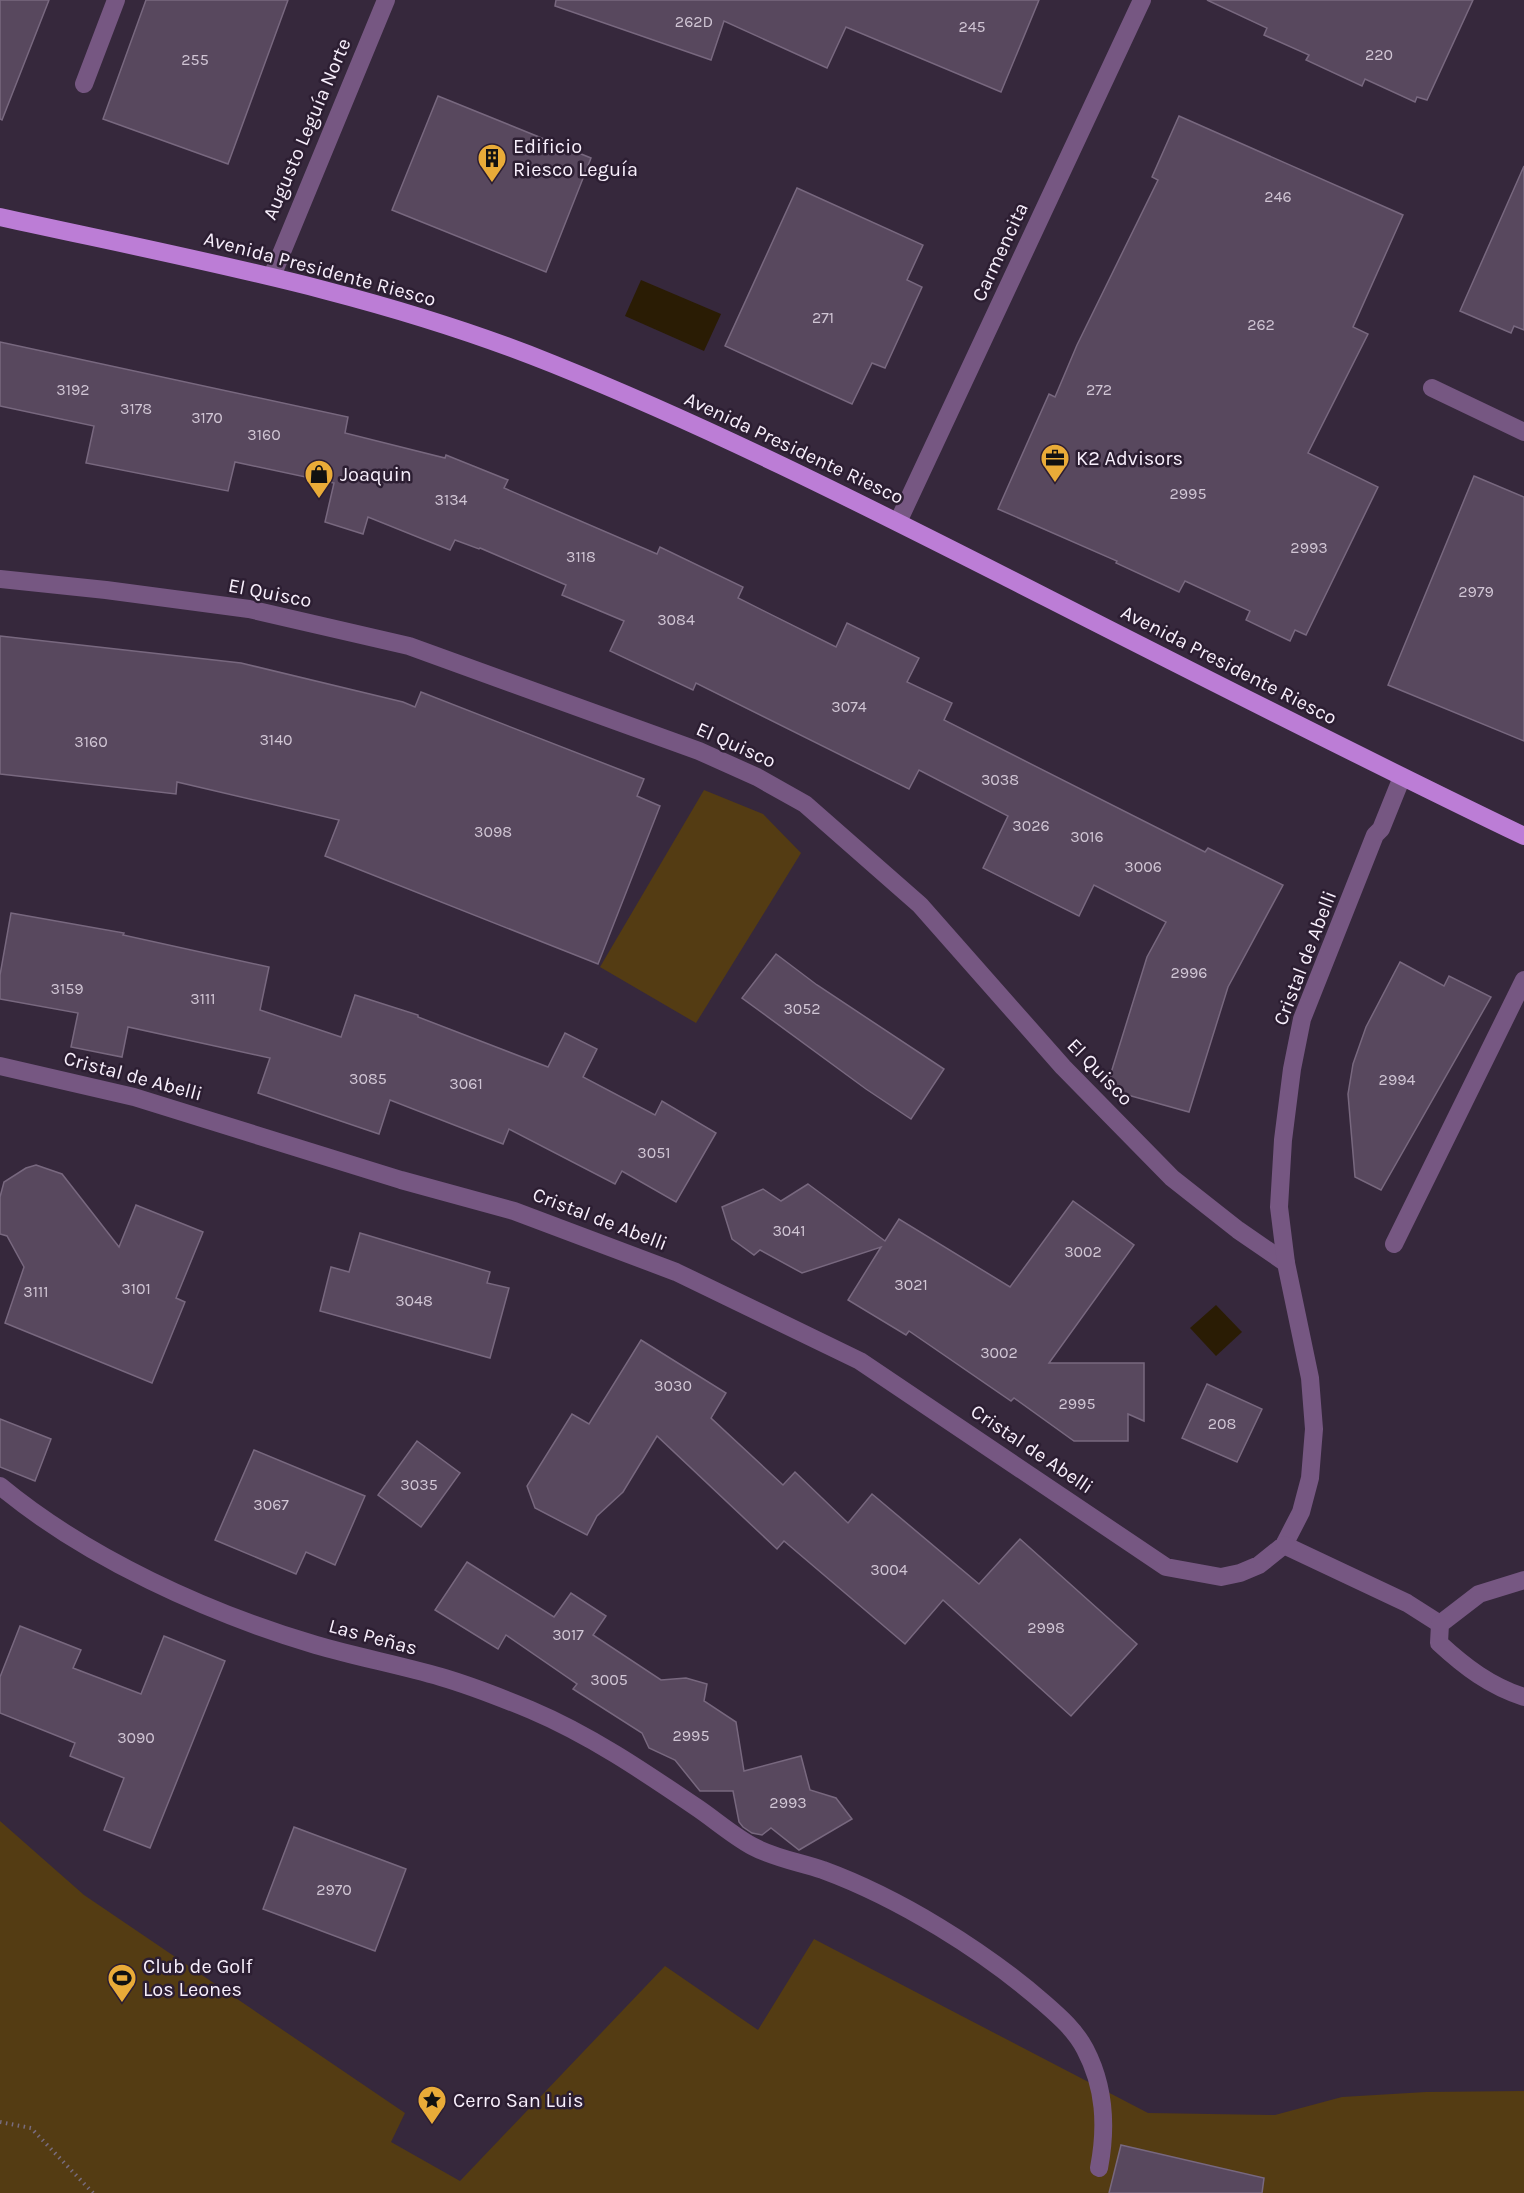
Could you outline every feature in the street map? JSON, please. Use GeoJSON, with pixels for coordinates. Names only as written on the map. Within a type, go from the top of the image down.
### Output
{"type":"FeatureCollection","features":[{"type":"Feature","properties":{"kind":"main road","name":"Avenida Presidente Riesco"},"geometry":{"type":"LineString","coordinates":[[0,217],[272,276],[385,305],[552,363],[703,428],[898,522],[1402,777],[1524,836]]}},
{"type":"Feature","properties":{"kind":"street"},"geometry":{"type":"LineString","coordinates":[[84,84],[116,0]]}},
{"type":"Feature","properties":{"kind":"street","name":"Augusto Leguía Norte"},"geometry":{"type":"LineString","coordinates":[[272,276],[386,0]]}},
{"type":"Feature","properties":{"kind":"street","name":"Carmencita"},"geometry":{"type":"LineString","coordinates":[[898,522],[1142,0]]}},
{"type":"Feature","properties":{"kind":"street"},"geometry":{"type":"LineString","coordinates":[[1431,388],[1524,432]]}},
{"type":"Feature","properties":{"kind":"street","name":"El Quisco"},"geometry":{"type":"LineString","coordinates":[[0,579],[249,609],[409,646],[699,751],[757,777],[805,804],[920,905],[1063,1067],[1172,1178],[1238,1230],[1286,1263]]}},
{"type":"Feature","properties":{"kind":"street","name":"Cristal de Abelli"},"geometry":{"type":"LineString","coordinates":[[0,1066],[134,1097],[401,1180],[514,1211],[676,1272],[860,1360],[1166,1567],[1221,1577],[1240,1574],[1259,1565],[1284,1545],[1301,1512],[1310,1478],[1314,1429],[1310,1378],[1286,1263],[1280,1207],[1283,1140],[1292,1069],[1302,1019],[1375,835],[1381,829],[1402,777]]}},
{"type":"Feature","properties":{"kind":"street"},"geometry":{"type":"LineString","coordinates":[[1395,1244],[1524,980]]}},
{"type":"Feature","properties":{"kind":"street","name":"Las Peñas"},"geometry":{"type":"LineString","coordinates":[[0,1486],[62,1531],[111,1560],[244,1621],[315,1645],[439,1677],[535,1711],[632,1764],[752,1846],[786,1860],[822,1870],[883,1898],[942,1930],[1020,1983],[1068,2024],[1083,2045],[1095,2069],[1102,2094],[1105,2119],[1104,2143],[1099,2168]]}},
{"type":"Feature","properties":{"kind":"street"},"geometry":{"type":"LineString","coordinates":[[1284,1545],[1407,1603],[1440,1624]]}},
{"type":"Feature","properties":{"kind":"street"},"geometry":{"type":"LineString","coordinates":[[1524,1580],[1479,1594],[1440,1624],[1439,1643],[1470,1671],[1511,1693],[1524,1697]]}},
{"type":"Feature","properties":{"kind":"path"},"geometry":{"type":"LineString","coordinates":[[0,2122],[31,2128],[93,2193]]}},
{"type":"Feature","properties":{"kind":"shaded area"},"geometry":{"type":"Polygon","coordinates":[[[641,280],[721,314],[704,351],[625,316],[641,280]]]}},
{"type":"Feature","properties":{"kind":"shaded area"},"geometry":{"type":"Polygon","coordinates":[[[704,790],[763,814],[801,853],[696,1023],[600,967],[704,790]]]}},
{"type":"Feature","properties":{"kind":"shaded area"},"geometry":{"type":"Polygon","coordinates":[[[1216,1305],[1242,1332],[1216,1356],[1190,1328],[1216,1305]]]}},
{"type":"Feature","properties":{"kind":"shaded area"},"geometry":{"type":"Polygon","coordinates":[[[0,1821],[84,1895],[405,2113],[391,2142],[460,2181],[665,1966],[758,2030],[814,1939],[1148,2113],[1275,2115],[1342,2097],[1426,2092],[1524,2091],[1524,2193],[0,2193],[0,1821]]]}},
{"type":"Feature","properties":{"kind":"building"},"geometry":{"type":"Polygon","coordinates":[[[0,0],[49,0],[2,120],[0,119],[0,0]]]}},
{"type":"Feature","properties":{"kind":"building"},"geometry":{"type":"Polygon","coordinates":[[[146,0],[288,0],[228,164],[103,119],[146,0]]]}},
{"type":"Feature","properties":{"kind":"building"},"geometry":{"type":"Polygon","coordinates":[[[556,0],[1039,0],[1001,92],[846,27],[827,68],[724,21],[711,60],[555,6],[556,0]]]}},
{"type":"Feature","properties":{"kind":"building"},"geometry":{"type":"Polygon","coordinates":[[[1207,0],[1473,0],[1427,100],[1417,97],[1415,102],[1365,79],[1362,86],[1306,60],[1309,55],[1264,35],[1267,28],[1207,0]]]}},
{"type":"Feature","properties":{"kind":"building","name":"Edificio Riesco Leguía"},"geometry":{"type":"Polygon","coordinates":[[[438,96],[591,158],[546,272],[392,210],[438,96]]]}},
{"type":"Feature","properties":{"kind":"building"},"geometry":{"type":"Polygon","coordinates":[[[1179,116],[1403,215],[1353,327],[1368,334],[1308,453],[1378,487],[1306,635],[1295,630],[1290,641],[1246,620],[1250,611],[1185,581],[1179,592],[1116,563],[1117,561],[998,509],[1049,394],[1055,397],[1077,345],[1158,180],[1152,177],[1179,116]]]}},
{"type":"Feature","properties":{"kind":"building"},"geometry":{"type":"Polygon","coordinates":[[[1524,166],[1524,330],[1514,326],[1511,333],[1460,311],[1524,166]]]}},
{"type":"Feature","properties":{"kind":"building"},"geometry":{"type":"Polygon","coordinates":[[[797,188],[923,245],[907,280],[922,287],[885,368],[872,363],[852,404],[725,346],[797,188]]]}},
{"type":"Feature","properties":{"kind":"building"},"geometry":{"type":"Polygon","coordinates":[[[0,342],[348,417],[345,433],[445,458],[446,455],[508,480],[504,488],[657,554],[660,547],[743,587],[738,598],[836,647],[847,623],[919,658],[907,682],[952,703],[944,720],[1205,852],[1208,848],[1283,885],[1228,987],[1189,1112],[1106,1089],[1147,957],[1166,922],[1094,885],[1079,916],[983,868],[1008,816],[919,770],[909,789],[696,683],[693,690],[610,651],[624,621],[562,595],[566,585],[480,548],[455,540],[450,550],[368,517],[363,534],[325,522],[334,483],[235,462],[228,491],[86,463],[94,426],[0,406],[0,342]]]}},
{"type":"Feature","properties":{"kind":"building"},"geometry":{"type":"Polygon","coordinates":[[[1474,476],[1524,497],[1524,741],[1388,685],[1474,476]]]}},
{"type":"Feature","properties":{"kind":"building"},"geometry":{"type":"Polygon","coordinates":[[[0,636],[241,663],[403,702],[415,707],[421,692],[644,779],[637,796],[660,806],[598,964],[325,856],[339,820],[177,782],[176,794],[0,774],[0,636]]]}},
{"type":"Feature","properties":{"kind":"building"},"geometry":{"type":"Polygon","coordinates":[[[11,913],[124,933],[123,935],[269,967],[260,1010],[341,1037],[355,995],[418,1015],[418,1017],[548,1067],[565,1033],[597,1049],[583,1077],[655,1115],[662,1101],[716,1133],[676,1202],[622,1171],[615,1184],[509,1129],[503,1144],[390,1100],[379,1134],[258,1093],[270,1058],[128,1027],[122,1057],[71,1047],[78,1013],[0,999],[0,975],[11,913]]]}},
{"type":"Feature","properties":{"kind":"building"},"geometry":{"type":"Polygon","coordinates":[[[776,954],[817,985],[944,1069],[911,1119],[866,1089],[742,998],[776,954]]]}},
{"type":"Feature","properties":{"kind":"building"},"geometry":{"type":"Polygon","coordinates":[[[1400,962],[1444,986],[1449,976],[1491,997],[1381,1190],[1355,1177],[1348,1094],[1353,1064],[1366,1027],[1400,962]]]}},
{"type":"Feature","properties":{"kind":"building"},"geometry":{"type":"Polygon","coordinates":[[[36,1165],[62,1174],[119,1247],[136,1205],[203,1232],[176,1298],[185,1302],[152,1383],[5,1323],[24,1267],[7,1236],[0,1234],[0,1197],[4,1182],[26,1168],[36,1165]]]}},
{"type":"Feature","properties":{"kind":"building"},"geometry":{"type":"Polygon","coordinates":[[[808,1184],[885,1241],[899,1219],[1010,1287],[1073,1201],[1134,1245],[1049,1363],[1144,1363],[1144,1421],[1128,1414],[1128,1441],[1074,1441],[1014,1398],[1011,1401],[909,1331],[906,1335],[848,1300],[881,1247],[802,1273],[760,1250],[754,1255],[732,1239],[722,1207],[763,1189],[781,1201],[808,1184]]]}},
{"type":"Feature","properties":{"kind":"building"},"geometry":{"type":"Polygon","coordinates":[[[360,1233],[490,1272],[487,1283],[509,1288],[490,1358],[320,1311],[331,1267],[349,1272],[360,1233]]]}},
{"type":"Feature","properties":{"kind":"building"},"geometry":{"type":"Polygon","coordinates":[[[641,1340],[726,1393],[711,1418],[783,1485],[795,1472],[848,1523],[872,1494],[979,1584],[1020,1539],[1137,1644],[1071,1716],[943,1600],[905,1644],[784,1541],[777,1549],[657,1436],[623,1492],[597,1516],[587,1535],[535,1508],[527,1486],[572,1414],[589,1424],[641,1340]]]}},
{"type":"Feature","properties":{"kind":"building"},"geometry":{"type":"Polygon","coordinates":[[[1207,1384],[1262,1409],[1237,1462],[1182,1438],[1207,1384]]]}},
{"type":"Feature","properties":{"kind":"building"},"geometry":{"type":"Polygon","coordinates":[[[0,1419],[51,1439],[35,1481],[0,1467],[0,1419]]]}},
{"type":"Feature","properties":{"kind":"building"},"geometry":{"type":"Polygon","coordinates":[[[417,1441],[460,1473],[421,1527],[378,1495],[417,1441]]]}},
{"type":"Feature","properties":{"kind":"building"},"geometry":{"type":"Polygon","coordinates":[[[254,1450],[365,1496],[335,1565],[306,1552],[296,1574],[215,1540],[254,1450]]]}},
{"type":"Feature","properties":{"kind":"building"},"geometry":{"type":"Polygon","coordinates":[[[467,1562],[554,1617],[571,1593],[606,1616],[593,1635],[661,1680],[686,1678],[707,1684],[704,1701],[736,1722],[744,1771],[801,1756],[810,1790],[836,1798],[852,1819],[799,1850],[771,1828],[762,1835],[752,1833],[743,1827],[739,1822],[733,1791],[700,1791],[675,1760],[649,1748],[642,1733],[573,1689],[577,1684],[506,1635],[498,1649],[435,1610],[467,1562]]]}},
{"type":"Feature","properties":{"kind":"building"},"geometry":{"type":"Polygon","coordinates":[[[20,1626],[81,1650],[73,1668],[141,1694],[164,1636],[225,1661],[150,1848],[104,1830],[124,1778],[70,1756],[75,1743],[0,1713],[0,1677],[20,1626]]]}},
{"type":"Feature","properties":{"kind":"building"},"geometry":{"type":"Polygon","coordinates":[[[294,1827],[406,1869],[375,1951],[263,1909],[294,1827]]]}},
{"type":"Feature","properties":{"kind":"building"},"geometry":{"type":"Polygon","coordinates":[[[1121,2145],[1264,2178],[1262,2193],[1109,2193],[1121,2145]]]}},
{"type":"Feature","properties":{"kind":"place","name":"Edificio Riesco Leguía"},"geometry":{"type":"Point","coordinates":[492,184]}},
{"type":"Feature","properties":{"kind":"place","name":"K2 Advisors"},"geometry":{"type":"Point","coordinates":[1055,484]}},
{"type":"Feature","properties":{"kind":"place","name":"Joaquin"},"geometry":{"type":"Point","coordinates":[319,500]}},
{"type":"Feature","properties":{"kind":"place","name":"Club de Golf Los Leones"},"geometry":{"type":"Point","coordinates":[122,2004]}},
{"type":"Feature","properties":{"kind":"place","name":"Cerro San Luis"},"geometry":{"type":"Point","coordinates":[432,2126]}}]}
